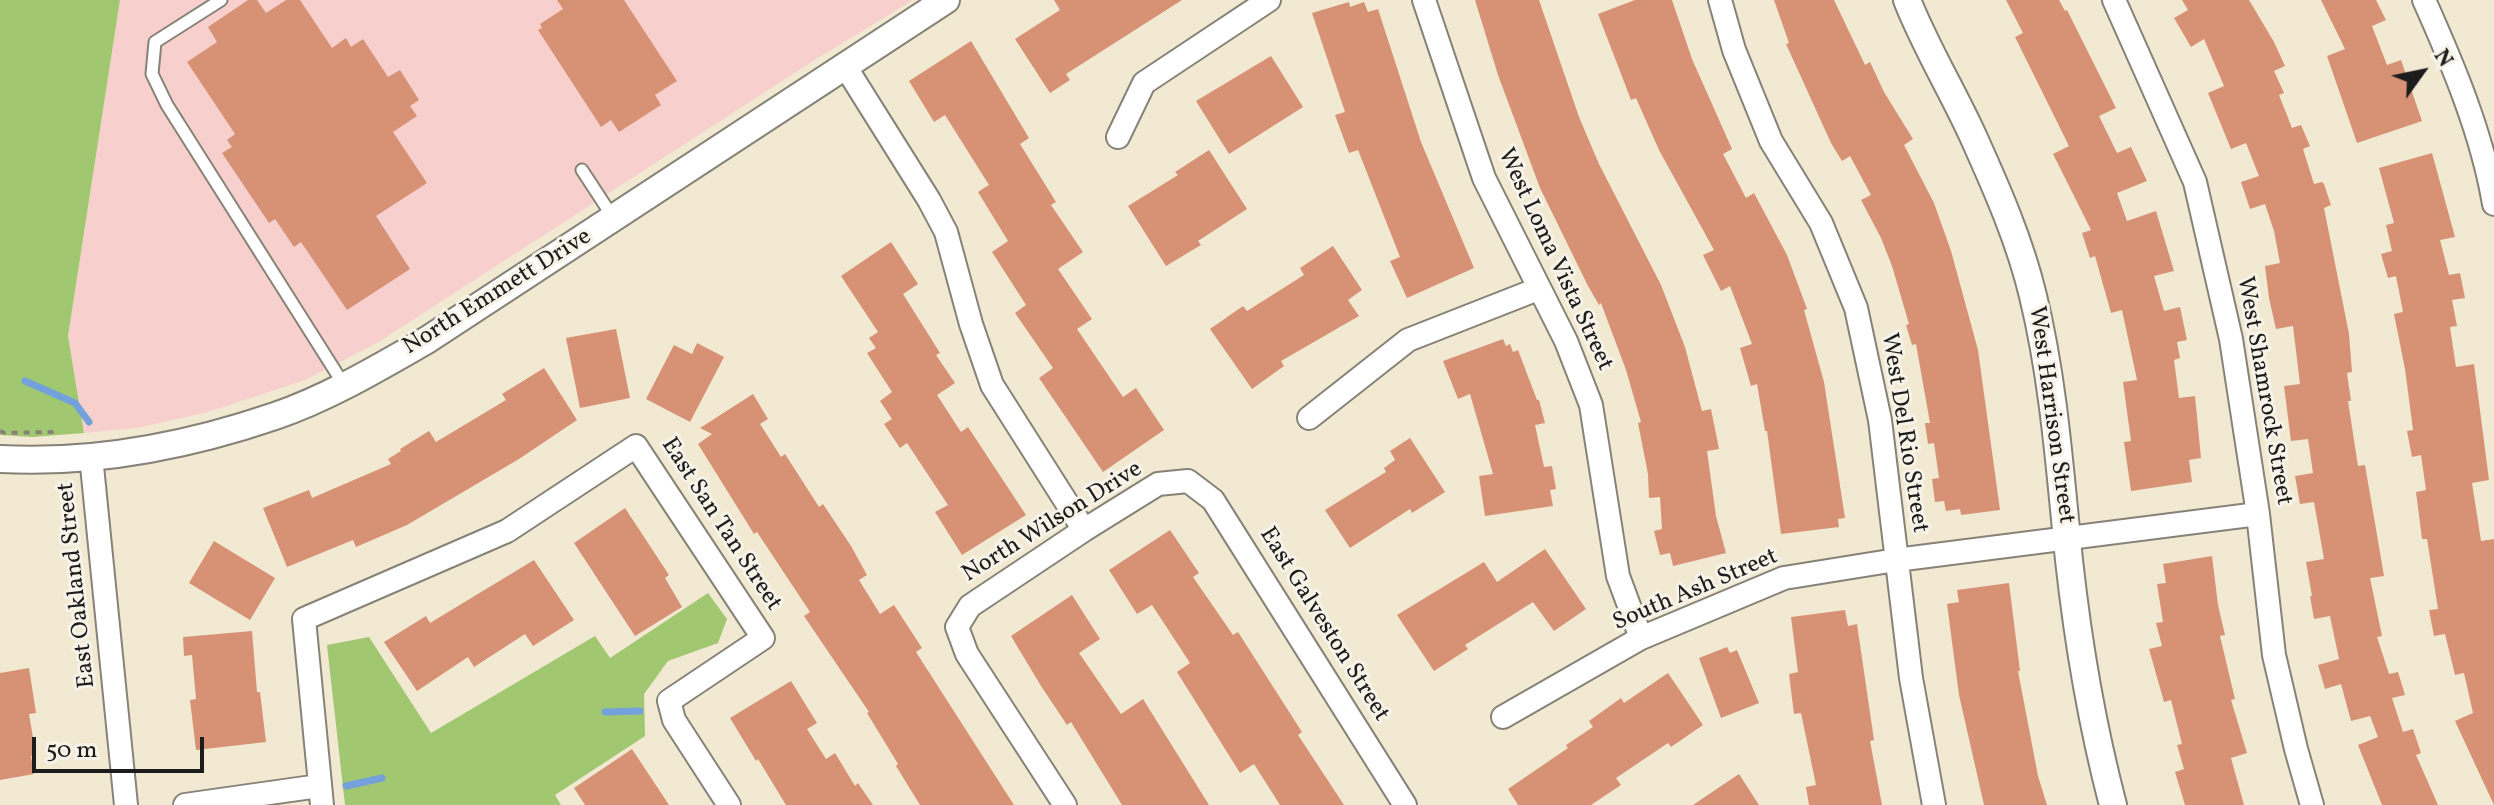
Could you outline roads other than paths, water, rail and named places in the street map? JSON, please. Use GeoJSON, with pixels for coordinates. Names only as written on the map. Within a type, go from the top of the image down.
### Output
{"type":"FeatureCollection","features":[{"type":"Feature","properties":{"kind":"street","name":"North Emmett Drive"},"geometry":{"type":"LineString","coordinates":[[0,459],[126,454],[277,416],[344,385],[427,340],[946,0]]}},
{"type":"Feature","properties":{"kind":"street"},"geometry":{"type":"LineString","coordinates":[[1118,137],[1144,83],[1269,0]]}},
{"type":"Feature","properties":{"kind":"street","name":"West Loma Vista Street"},"geometry":{"type":"LineString","coordinates":[[1424,0],[1484,178],[1566,341],[1591,405],[1618,576],[1641,638]]}},
{"type":"Feature","properties":{"kind":"street","name":"West Del Rio Street"},"geometry":{"type":"LineString","coordinates":[[1720,0],[1734,50],[1771,141],[1821,223],[1856,308],[1880,420],[1911,678],[1934,805]]}},
{"type":"Feature","properties":{"kind":"street","name":"West Harrison Street"},"geometry":{"type":"LineString","coordinates":[[1907,0],[1923,42],[1973,135],[2013,232],[2033,294],[2048,374],[2090,703],[2113,805]]}},
{"type":"Feature","properties":{"kind":"street","name":"West Shamrock Street"},"geometry":{"type":"LineString","coordinates":[[2114,0],[2195,182],[2231,339],[2258,514],[2274,655],[2312,805]]}},
{"type":"Feature","properties":{"kind":"street"},"geometry":{"type":"LineString","coordinates":[[2424,0],[2456,72],[2494,204]]}},
{"type":"Feature","properties":{"kind":"street"},"geometry":{"type":"LineString","coordinates":[[845,66],[946,232],[971,324],[992,385],[1084,530]]}},
{"type":"Feature","properties":{"kind":"street"},"geometry":{"type":"LineString","coordinates":[[1309,418],[1408,340],[1538,289]]}},
{"type":"Feature","properties":{"kind":"street","name":"East San Tan Street"},"geometry":{"type":"LineString","coordinates":[[321,795],[304,619],[507,531],[636,446],[763,638],[669,701],[674,720],[729,805]]}},
{"type":"Feature","properties":{"kind":"street","name":"East Oakland Street"},"geometry":{"type":"LineString","coordinates":[[91,456],[126,805]]}},
{"type":"Feature","properties":{"kind":"street","name":"North Wilson Drive"},"geometry":{"type":"LineString","coordinates":[[1065,805],[967,654],[957,627],[970,606],[1084,530],[1158,484],[1188,481]]}},
{"type":"Feature","properties":{"kind":"street","name":"East Galveston Street"},"geometry":{"type":"LineString","coordinates":[[1188,481],[1213,500],[1405,805]]}},
{"type":"Feature","properties":{"kind":"street","name":"South Ash Street"},"geometry":{"type":"LineString","coordinates":[[1503,717],[1641,638],[1784,578],[1896,560],[2258,514]]}},
{"type":"Feature","properties":{"kind":"street"},"geometry":{"type":"LineString","coordinates":[[185,805],[321,795]]}},
{"type":"Feature","properties":{"kind":"lane"},"geometry":{"type":"LineString","coordinates":[[221,0],[155,42],[152,74],[183,133],[344,385]]}},
{"type":"Feature","properties":{"kind":"lane"},"geometry":{"type":"LineString","coordinates":[[582,170],[614,220]]}},
{"type":"Feature","properties":{"kind":"waterway"},"geometry":{"type":"LineString","coordinates":[[25,381],[75,403],[89,422]]}},
{"type":"Feature","properties":{"kind":"waterway"},"geometry":{"type":"LineString","coordinates":[[605,712],[640,711]]}},
{"type":"Feature","properties":{"kind":"waterway"},"geometry":{"type":"LineString","coordinates":[[346,786],[382,778]]}}]}
